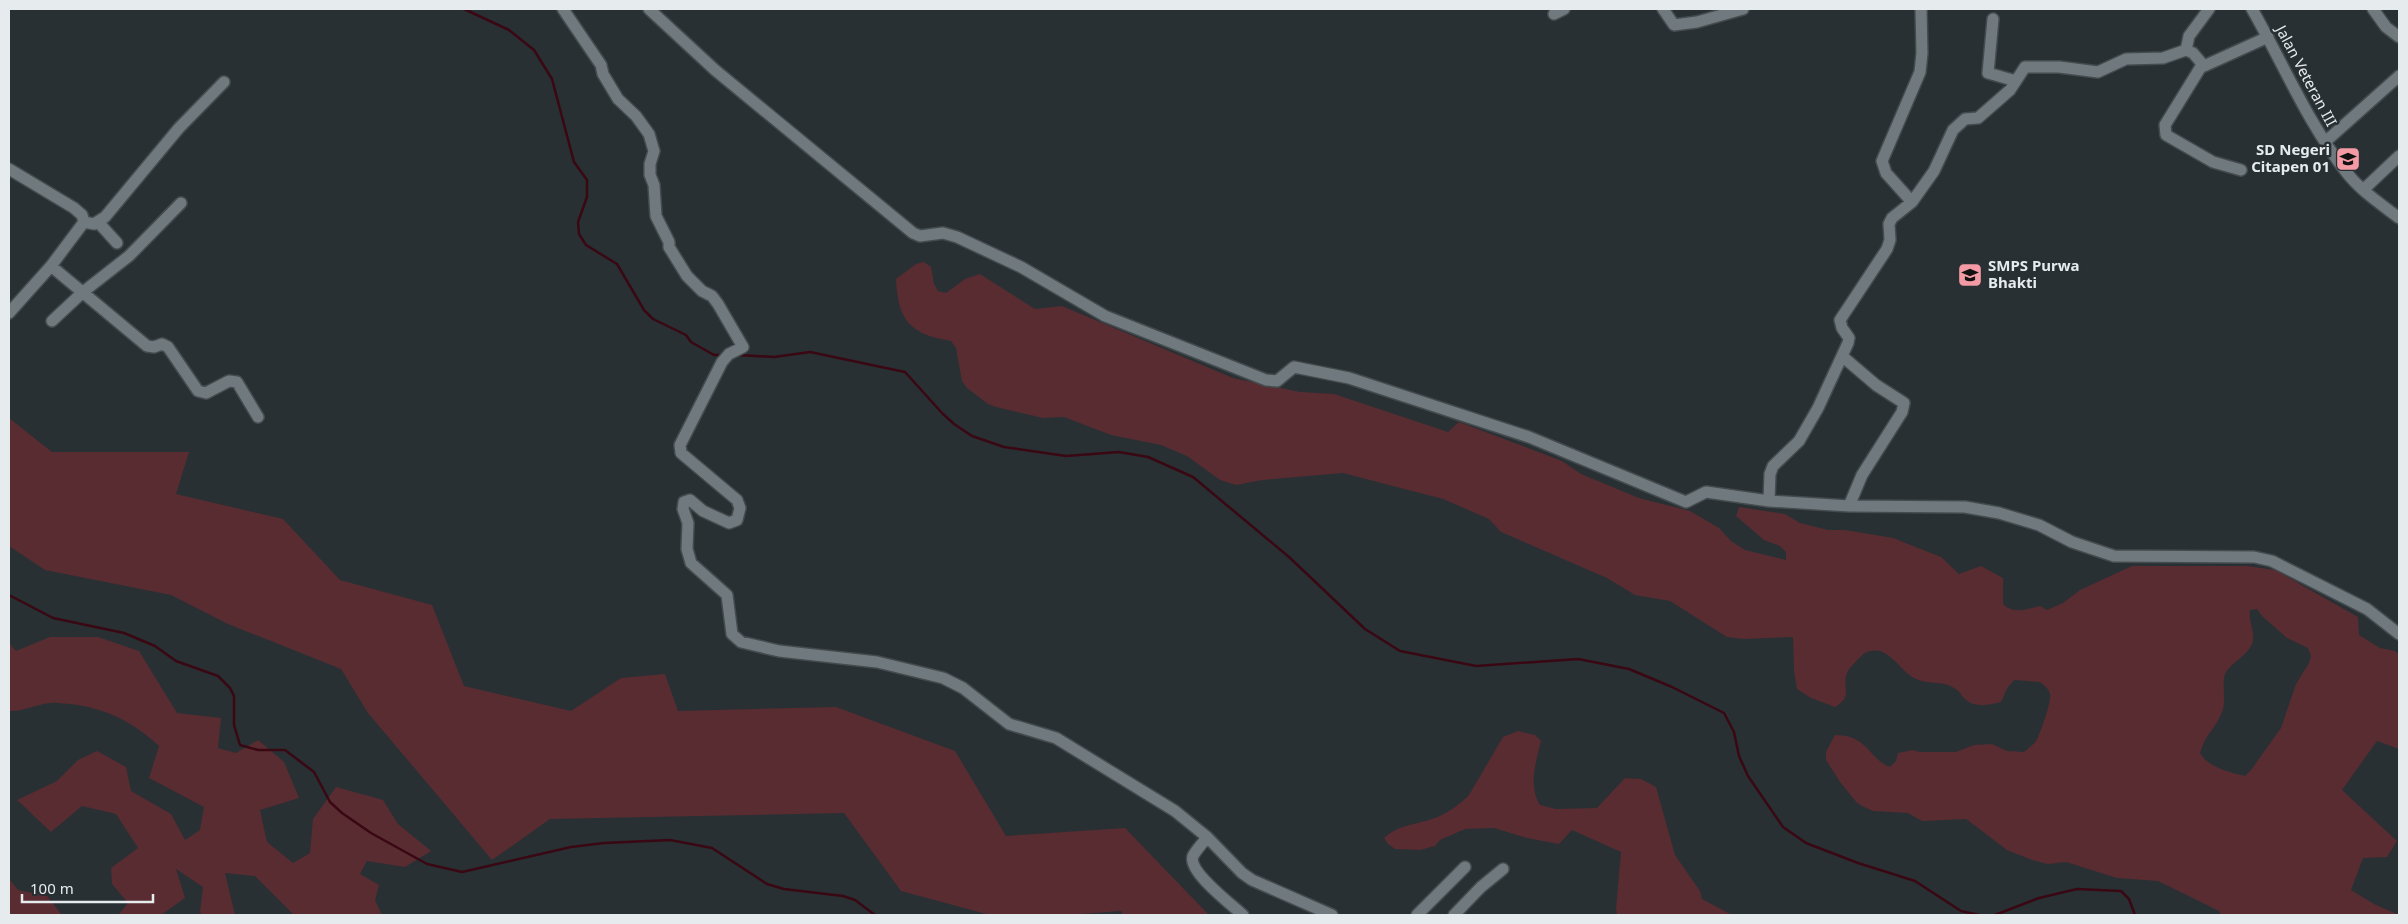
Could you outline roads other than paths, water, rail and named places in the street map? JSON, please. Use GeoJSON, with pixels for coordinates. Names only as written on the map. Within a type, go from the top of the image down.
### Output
{"type":"FeatureCollection","features":[{"type":"Feature","properties":{"kind":"street"},"geometry":{"type":"LineString","coordinates":[[563,9],[601,65],[603,74],[618,99],[636,116],[649,134],[654,151],[650,164],[650,175],[654,185],[656,216],[669,242],[669,247],[687,276],[718,304],[743,347],[730,354],[722,362],[680,445],[681,453],[737,500],[740,508],[737,520],[729,523],[703,511],[690,500],[684,502],[683,509],[688,524],[687,548],[691,563],[727,594],[732,634],[740,642],[752,646],[790,653],[876,662],[943,678],[962,688],[1009,724],[1056,738],[1175,811],[1207,837],[1242,873],[1252,880],[1332,915]]}},
{"type":"Feature","properties":{"kind":"street"},"geometry":{"type":"LineString","coordinates":[[649,9],[715,70],[906,228],[920,236],[943,233],[957,236],[1021,267],[1104,316],[1270,382],[1279,380],[1294,367],[1333,374],[1529,437],[1684,501],[1691,501],[1706,492],[1769,501],[1849,506],[1952,506],[1980,509],[2039,525],[2072,542],[2114,556],[2254,557],[2272,561],[2367,609],[2399,634]]}},
{"type":"Feature","properties":{"kind":"street"},"geometry":{"type":"LineString","coordinates":[[1662,9],[1674,25],[1697,22],[1743,9]]}},
{"type":"Feature","properties":{"kind":"street"},"geometry":{"type":"LineString","coordinates":[[1912,202],[1886,173],[1882,161],[1920,72],[1922,53],[1921,9]]}},
{"type":"Feature","properties":{"kind":"street"},"geometry":{"type":"LineString","coordinates":[[2186,50],[2189,36],[2210,9]]}},
{"type":"Feature","properties":{"kind":"street","name":"Jalan Veteran III"},"geometry":{"type":"LineString","coordinates":[[2252,9],[2325,142],[2348,174],[2363,190],[2399,218]]}},
{"type":"Feature","properties":{"kind":"street"},"geometry":{"type":"LineString","coordinates":[[2373,9],[2386,27],[2399,37]]}},
{"type":"Feature","properties":{"kind":"street"},"geometry":{"type":"LineString","coordinates":[[1993,19],[1988,73],[2016,81]]}},
{"type":"Feature","properties":{"kind":"street"},"geometry":{"type":"LineString","coordinates":[[2202,65],[2208,65],[2268,37]]}},
{"type":"Feature","properties":{"kind":"street"},"geometry":{"type":"LineString","coordinates":[[1769,501],[1770,474],[1773,466],[1799,440],[1818,408],[1842,356],[1849,338],[1842,328],[1840,320],[1887,249],[1890,240],[1889,224],[1892,218],[1912,202],[1938,165],[1953,130],[1967,118],[1978,118],[2010,90],[2025,67],[2098,72],[2126,59],[2163,58],[2186,50],[2192,53],[2202,65]]}},
{"type":"Feature","properties":{"kind":"street"},"geometry":{"type":"LineString","coordinates":[[2202,65],[2165,126],[2166,135],[2213,162],[2241,170]]}},
{"type":"Feature","properties":{"kind":"street"},"geometry":{"type":"LineString","coordinates":[[2325,142],[2399,76]]}},
{"type":"Feature","properties":{"kind":"street"},"geometry":{"type":"LineString","coordinates":[[84,222],[90,224],[98,222],[179,128],[224,82]]}},
{"type":"Feature","properties":{"kind":"street"},"geometry":{"type":"LineString","coordinates":[[2363,190],[2399,156]]}},
{"type":"Feature","properties":{"kind":"street"},"geometry":{"type":"LineString","coordinates":[[9,168],[74,208],[82,214],[84,222]]}},
{"type":"Feature","properties":{"kind":"street"},"geometry":{"type":"LineString","coordinates":[[52,321],[83,292],[129,256],[181,203]]}},
{"type":"Feature","properties":{"kind":"street"},"geometry":{"type":"LineString","coordinates":[[9,313],[51,266],[84,222]]}},
{"type":"Feature","properties":{"kind":"street"},"geometry":{"type":"LineString","coordinates":[[98,222],[117,243]]}},
{"type":"Feature","properties":{"kind":"street"},"geometry":{"type":"LineString","coordinates":[[51,266],[147,346],[154,347],[162,344],[168,346],[198,391],[206,393],[229,381],[237,382],[258,417]]}},
{"type":"Feature","properties":{"kind":"street"},"geometry":{"type":"LineString","coordinates":[[1842,356],[1876,384],[1904,403],[1902,412],[1862,475],[1849,506]]}},
{"type":"Feature","properties":{"kind":"street"},"geometry":{"type":"LineString","coordinates":[[1207,837],[1192,857],[1192,865],[1199,875],[1243,915]]}},
{"type":"Feature","properties":{"kind":"street"},"geometry":{"type":"LineString","coordinates":[[1417,915],[1465,867]]}},
{"type":"Feature","properties":{"kind":"street"},"geometry":{"type":"LineString","coordinates":[[1454,915],[1481,887],[1503,869]]}},
{"type":"Feature","properties":{"kind":"waterway"},"geometry":{"type":"LineString","coordinates":[[464,9],[509,30],[534,50],[552,79],[574,162],[587,180],[587,197],[578,222],[579,234],[586,245],[617,264],[644,310],[653,319],[686,335],[691,342],[714,355],[722,355]]}},
{"type":"Feature","properties":{"kind":"waterway"},"geometry":{"type":"LineString","coordinates":[[738,355],[774,357],[810,352],[905,372],[942,413],[972,436],[1004,447],[1066,456],[1119,452],[1148,457],[1193,477],[1289,557],[1365,629],[1400,651],[1476,666],[1578,659],[1629,669],[1672,687],[1724,713],[1734,732],[1739,756],[1748,776],[1783,827],[1806,843],[1858,863],[1915,881],[1961,911],[1979,915]]}},
{"type":"Feature","properties":{"kind":"waterway"},"geometry":{"type":"LineString","coordinates":[[9,595],[53,618],[124,633],[155,646],[176,661],[218,676],[230,688],[234,696],[234,725],[240,745],[258,750],[285,750],[314,772],[330,802],[342,813],[371,833],[427,864],[462,872],[571,847],[604,843],[670,840],[712,848],[767,884],[784,889],[843,896],[855,900],[875,915]]}},
{"type":"Feature","properties":{"kind":"waterway"},"geometry":{"type":"LineString","coordinates":[[1995,915],[2039,898],[2077,889],[2121,891],[2129,899],[2135,915]]}},
{"type":"Feature","properties":{"kind":"place","name":"SD Negeri Citapen 01"},"geometry":{"type":"Point","coordinates":[2348,159]}},
{"type":"Feature","properties":{"kind":"place","name":"SMPS Purwa Bhakti"},"geometry":{"type":"Point","coordinates":[1970,275]}}]}
